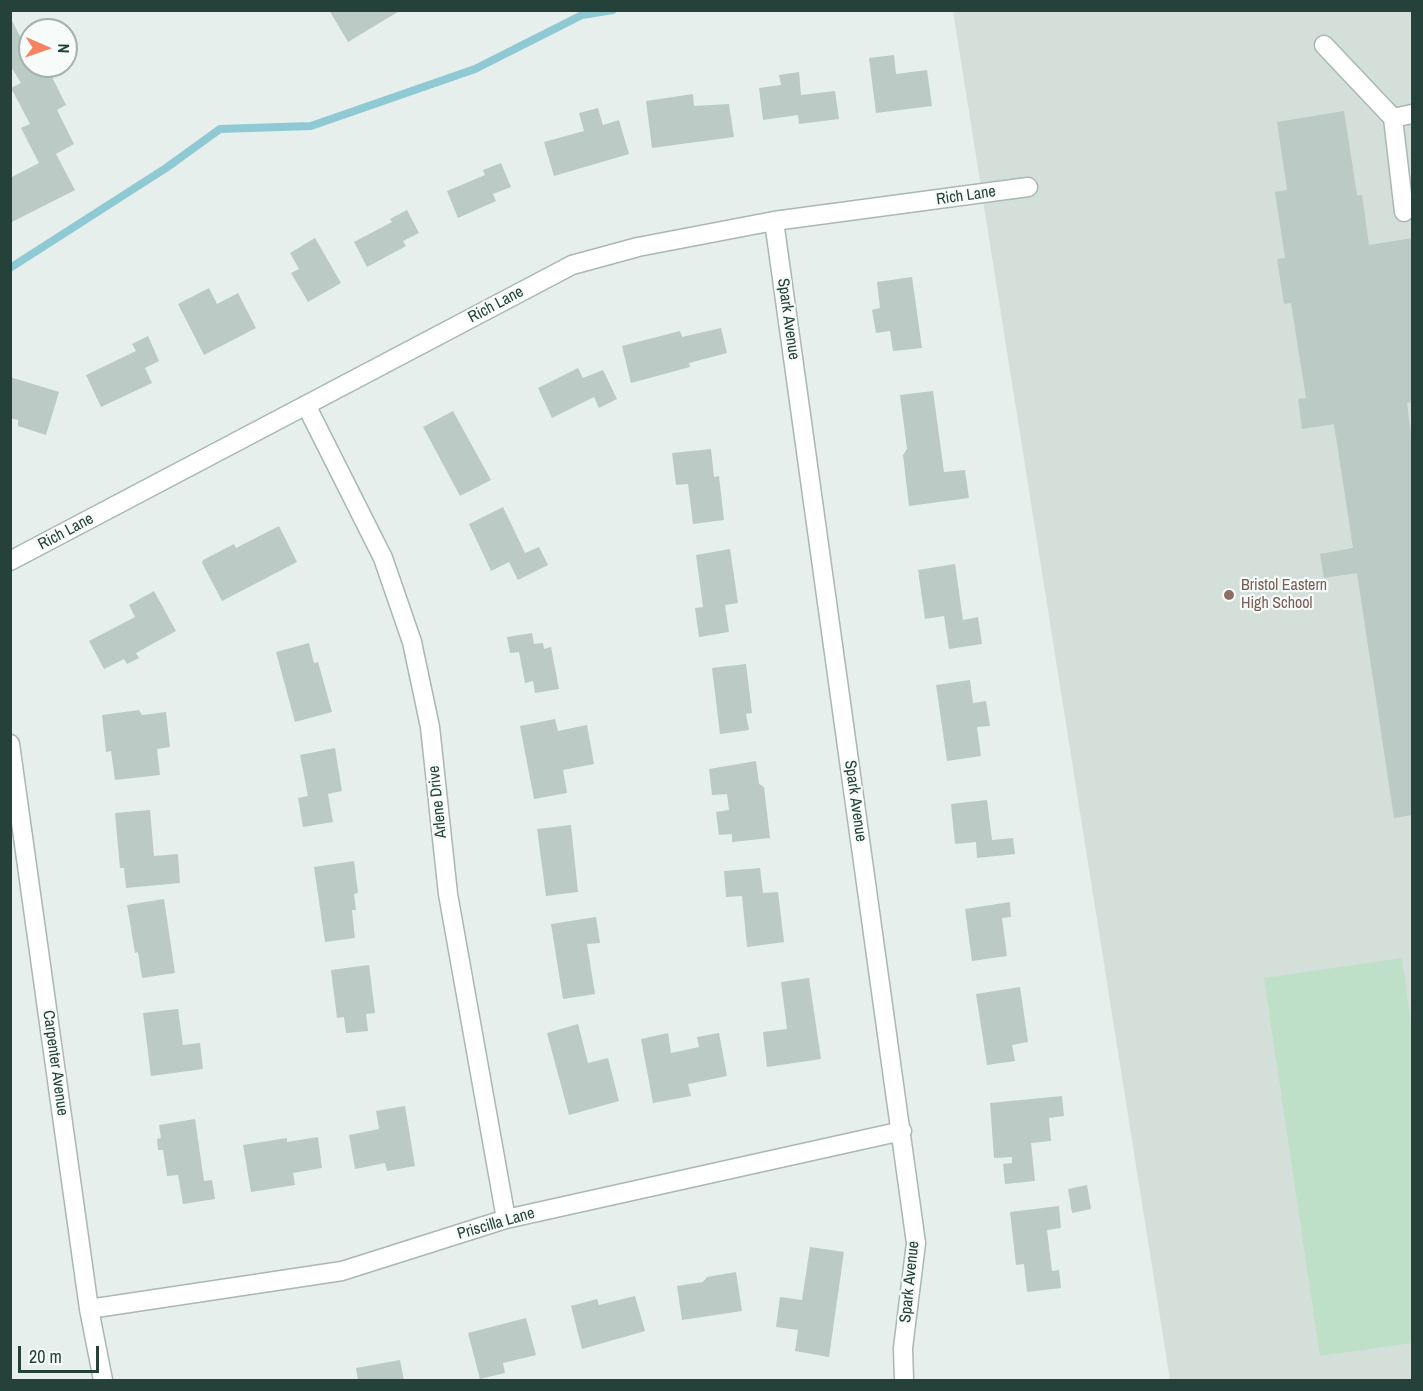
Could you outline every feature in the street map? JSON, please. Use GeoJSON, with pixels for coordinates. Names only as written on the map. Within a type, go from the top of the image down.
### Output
{"type":"FeatureCollection","features":[{"type":"Feature","properties":{"kind":"street"},"geometry":{"type":"LineString","coordinates":[[1323,45],[1393,118],[1404,212]]}},
{"type":"Feature","properties":{"kind":"street"},"geometry":{"type":"LineString","coordinates":[[1393,118],[1413,114]]}},
{"type":"Feature","properties":{"kind":"street","name":"Rich Lane"},"geometry":{"type":"LineString","coordinates":[[10,561],[573,265],[638,246],[774,222],[1028,187]]}},
{"type":"Feature","properties":{"kind":"street","name":"Spark Avenue"},"geometry":{"type":"LineString","coordinates":[[774,222],[916,1243],[903,1348],[904,1380]]}},
{"type":"Feature","properties":{"kind":"street","name":"Arlene Drive"},"geometry":{"type":"LineString","coordinates":[[306,405],[383,558],[412,642],[430,727],[448,894],[506,1219]]}},
{"type":"Feature","properties":{"kind":"street","name":"Carpenter Avenue"},"geometry":{"type":"LineString","coordinates":[[10,744],[89,1309],[103,1380]]}},
{"type":"Feature","properties":{"kind":"street","name":"Priscilla Lane"},"geometry":{"type":"LineString","coordinates":[[89,1309],[342,1271],[506,1219],[902,1131]]}},
{"type":"Feature","properties":{"kind":"shaded area","name":"Bristol Eastern High School"},"geometry":{"type":"Polygon","coordinates":[[[953,11],[1412,11],[1412,1380],[1170,1380],[953,11]]]}},
{"type":"Feature","properties":{"kind":"green space"},"geometry":{"type":"Polygon","coordinates":[[[1402,958],[1412,1032],[1412,1343],[1320,1356],[1264,978],[1402,958]]]}},
{"type":"Feature","properties":{"kind":"building"},"geometry":{"type":"Polygon","coordinates":[[[329,10],[401,10],[348,42],[329,10]]]}},
{"type":"Feature","properties":{"kind":"building"},"geometry":{"type":"Polygon","coordinates":[[[10,17],[18,32],[18,78],[52,78],[66,105],[57,110],[74,144],[56,154],[75,190],[10,223],[10,178],[39,163],[21,128],[30,124],[11,88],[21,83],[10,65],[10,17]]]}},
{"type":"Feature","properties":{"kind":"building"},"geometry":{"type":"Polygon","coordinates":[[[894,55],[896,74],[927,70],[932,106],[876,113],[869,58],[894,55]]]}},
{"type":"Feature","properties":{"kind":"building"},"geometry":{"type":"Polygon","coordinates":[[[799,72],[801,95],[835,91],[839,119],[799,124],[798,115],[763,120],[759,88],[781,85],[779,75],[799,72]]]}},
{"type":"Feature","properties":{"kind":"building"},"geometry":{"type":"Polygon","coordinates":[[[693,94],[694,106],[729,104],[734,137],[652,148],[646,101],[693,94]]]}},
{"type":"Feature","properties":{"kind":"building"},"geometry":{"type":"Polygon","coordinates":[[[598,108],[603,125],[619,120],[629,154],[554,176],[544,142],[584,131],[579,113],[598,108]]]}},
{"type":"Feature","properties":{"kind":"building"},"geometry":{"type":"Polygon","coordinates":[[[1344,111],[1357,195],[1362,195],[1369,245],[1412,238],[1412,402],[1407,403],[1412,441],[1412,815],[1394,818],[1357,573],[1324,578],[1320,554],[1353,548],[1334,424],[1302,429],[1298,399],[1306,398],[1291,303],[1284,304],[1277,259],[1285,258],[1275,192],[1287,190],[1277,122],[1344,111]]]}},
{"type":"Feature","properties":{"kind":"building"},"geometry":{"type":"Polygon","coordinates":[[[501,163],[511,187],[493,194],[496,201],[458,218],[447,191],[485,175],[483,170],[501,163]]]}},
{"type":"Feature","properties":{"kind":"building"},"geometry":{"type":"Polygon","coordinates":[[[407,210],[419,233],[403,241],[406,246],[367,267],[354,242],[392,222],[390,219],[407,210]]]}},
{"type":"Feature","properties":{"kind":"building"},"geometry":{"type":"Polygon","coordinates":[[[315,238],[341,283],[308,302],[291,273],[299,269],[290,253],[315,238]]]}},
{"type":"Feature","properties":{"kind":"building"},"geometry":{"type":"Polygon","coordinates":[[[912,277],[922,348],[893,351],[890,331],[876,333],[872,310],[880,308],[877,282],[912,277]]]}},
{"type":"Feature","properties":{"kind":"building"},"geometry":{"type":"Polygon","coordinates":[[[209,288],[217,304],[238,293],[256,328],[204,355],[178,304],[209,288]]]}},
{"type":"Feature","properties":{"kind":"building"},"geometry":{"type":"Polygon","coordinates":[[[721,328],[727,353],[689,363],[690,367],[631,383],[622,346],[680,331],[682,337],[721,328]]]}},
{"type":"Feature","properties":{"kind":"building"},"geometry":{"type":"Polygon","coordinates":[[[148,336],[159,361],[145,368],[152,383],[101,407],[86,375],[136,351],[132,344],[148,336]]]}},
{"type":"Feature","properties":{"kind":"building"},"geometry":{"type":"Polygon","coordinates":[[[578,368],[583,378],[603,370],[617,399],[599,408],[594,397],[552,418],[538,388],[578,368]]]}},
{"type":"Feature","properties":{"kind":"building"},"geometry":{"type":"Polygon","coordinates":[[[10,377],[59,392],[46,435],[18,426],[18,420],[10,418],[10,377]]]}},
{"type":"Feature","properties":{"kind":"building"},"geometry":{"type":"Polygon","coordinates":[[[933,391],[944,472],[965,470],[969,498],[909,506],[903,455],[907,449],[900,395],[933,391]]]}},
{"type":"Feature","properties":{"kind":"building"},"geometry":{"type":"Polygon","coordinates":[[[453,411],[491,480],[460,496],[423,427],[453,411]]]}},
{"type":"Feature","properties":{"kind":"building"},"geometry":{"type":"Polygon","coordinates":[[[711,449],[714,477],[719,476],[724,520],[693,524],[688,484],[676,485],[672,453],[711,449]]]}},
{"type":"Feature","properties":{"kind":"building"},"geometry":{"type":"Polygon","coordinates":[[[503,507],[525,553],[539,547],[548,565],[518,580],[509,562],[491,571],[469,524],[503,507]]]}},
{"type":"Feature","properties":{"kind":"building"},"geometry":{"type":"Polygon","coordinates":[[[279,526],[297,562],[222,601],[202,563],[203,560],[234,544],[236,548],[279,526]]]}},
{"type":"Feature","properties":{"kind":"building"},"geometry":{"type":"Polygon","coordinates":[[[730,549],[738,603],[725,605],[729,632],[699,637],[695,608],[703,607],[696,555],[730,549]]]}},
{"type":"Feature","properties":{"kind":"building"},"geometry":{"type":"Polygon","coordinates":[[[955,564],[963,620],[978,617],[982,644],[949,649],[944,616],[925,619],[918,570],[955,564]]]}},
{"type":"Feature","properties":{"kind":"building"},"geometry":{"type":"Polygon","coordinates":[[[154,591],[176,631],[136,653],[139,658],[127,664],[124,659],[104,669],[89,641],[135,617],[129,605],[154,591]]]}},
{"type":"Feature","properties":{"kind":"building"},"geometry":{"type":"Polygon","coordinates":[[[532,633],[534,644],[543,643],[544,649],[551,647],[559,689],[535,693],[533,681],[525,683],[519,652],[510,653],[507,637],[532,633]]]}},
{"type":"Feature","properties":{"kind":"building"},"geometry":{"type":"Polygon","coordinates":[[[309,643],[314,663],[318,662],[332,712],[295,722],[276,652],[309,643]]]}},
{"type":"Feature","properties":{"kind":"building"},"geometry":{"type":"Polygon","coordinates":[[[746,664],[752,713],[746,714],[749,730],[720,734],[712,668],[746,664]]]}},
{"type":"Feature","properties":{"kind":"building"},"geometry":{"type":"Polygon","coordinates":[[[970,680],[973,703],[986,701],[990,726],[977,727],[981,756],[947,761],[936,685],[970,680]]]}},
{"type":"Feature","properties":{"kind":"building"},"geometry":{"type":"Polygon","coordinates":[[[139,710],[142,715],[166,712],[170,747],[157,749],[160,775],[115,780],[111,751],[106,752],[102,715],[139,710]]]}},
{"type":"Feature","properties":{"kind":"building"},"geometry":{"type":"Polygon","coordinates":[[[555,719],[558,731],[587,725],[594,764],[563,770],[567,793],[534,799],[520,726],[555,719]]]}},
{"type":"Feature","properties":{"kind":"building"},"geometry":{"type":"Polygon","coordinates":[[[335,748],[342,791],[328,794],[333,822],[303,827],[298,798],[308,796],[300,755],[335,748]]]}},
{"type":"Feature","properties":{"kind":"building"},"geometry":{"type":"Polygon","coordinates":[[[756,761],[759,784],[764,787],[770,838],[732,842],[732,834],[719,835],[716,812],[729,810],[727,794],[712,795],[709,769],[756,761]]]}},
{"type":"Feature","properties":{"kind":"building"},"geometry":{"type":"Polygon","coordinates":[[[987,800],[992,840],[1013,838],[1015,854],[977,858],[976,842],[955,844],[951,804],[987,800]]]}},
{"type":"Feature","properties":{"kind":"building"},"geometry":{"type":"Polygon","coordinates":[[[150,810],[154,856],[178,854],[180,883],[126,888],[124,868],[120,868],[115,813],[150,810]]]}},
{"type":"Feature","properties":{"kind":"building"},"geometry":{"type":"Polygon","coordinates":[[[571,825],[578,892],[546,896],[537,829],[571,825]]]}},
{"type":"Feature","properties":{"kind":"building"},"geometry":{"type":"Polygon","coordinates":[[[354,861],[358,893],[354,894],[356,910],[352,910],[355,938],[325,942],[314,867],[354,861]]]}},
{"type":"Feature","properties":{"kind":"building"},"geometry":{"type":"Polygon","coordinates":[[[760,868],[763,893],[778,892],[784,942],[747,947],[742,896],[726,897],[724,871],[760,868]]]}},
{"type":"Feature","properties":{"kind":"building"},"geometry":{"type":"Polygon","coordinates":[[[164,899],[175,973],[142,978],[138,952],[135,953],[127,905],[164,899]]]}},
{"type":"Feature","properties":{"kind":"building"},"geometry":{"type":"Polygon","coordinates":[[[1010,902],[1011,917],[1002,918],[1007,956],[972,961],[965,909],[1010,902]]]}},
{"type":"Feature","properties":{"kind":"building"},"geometry":{"type":"Polygon","coordinates":[[[596,917],[600,943],[587,944],[595,994],[563,999],[551,924],[596,917]]]}},
{"type":"Feature","properties":{"kind":"building"},"geometry":{"type":"Polygon","coordinates":[[[369,965],[375,1013],[366,1014],[368,1031],[346,1033],[344,1017],[337,1018],[331,970],[369,965]]]}},
{"type":"Feature","properties":{"kind":"building"},"geometry":{"type":"Polygon","coordinates":[[[809,978],[821,1059],[767,1067],[763,1032],[787,1029],[781,982],[809,978]]]}},
{"type":"Feature","properties":{"kind":"building"},"geometry":{"type":"Polygon","coordinates":[[[1020,987],[1028,1042],[1012,1045],[1015,1061],[987,1065],[976,994],[1020,987]]]}},
{"type":"Feature","properties":{"kind":"building"},"geometry":{"type":"Polygon","coordinates":[[[178,1009],[183,1045],[200,1043],[203,1069],[151,1076],[143,1013],[178,1009]]]}},
{"type":"Feature","properties":{"kind":"building"},"geometry":{"type":"Polygon","coordinates":[[[578,1024],[588,1063],[608,1058],[619,1101],[569,1115],[547,1033],[578,1024]]]}},
{"type":"Feature","properties":{"kind":"building"},"geometry":{"type":"Polygon","coordinates":[[[668,1033],[671,1053],[699,1047],[697,1037],[719,1033],[727,1076],[688,1084],[691,1096],[653,1103],[641,1039],[668,1033]]]}},
{"type":"Feature","properties":{"kind":"building"},"geometry":{"type":"Polygon","coordinates":[[[1062,1096],[1064,1116],[1049,1118],[1051,1141],[1031,1143],[1035,1181],[1005,1184],[1003,1164],[1012,1163],[1012,1157],[994,1158],[990,1103],[1062,1096]]]}},
{"type":"Feature","properties":{"kind":"building"},"geometry":{"type":"Polygon","coordinates":[[[405,1106],[415,1166],[387,1171],[385,1163],[355,1169],[349,1135],[379,1129],[376,1111],[405,1106]]]}},
{"type":"Feature","properties":{"kind":"building"},"geometry":{"type":"Polygon","coordinates":[[[195,1119],[204,1181],[212,1180],[215,1199],[183,1204],[178,1175],[167,1176],[163,1150],[158,1150],[157,1139],[161,1138],[159,1125],[195,1119]]]}},
{"type":"Feature","properties":{"kind":"building"},"geometry":{"type":"Polygon","coordinates":[[[318,1137],[322,1168],[293,1173],[295,1185],[251,1192],[243,1145],[287,1138],[287,1142],[318,1137]]]}},
{"type":"Feature","properties":{"kind":"building"},"geometry":{"type":"Polygon","coordinates":[[[1087,1185],[1091,1209],[1072,1213],[1068,1189],[1087,1185]]]}},
{"type":"Feature","properties":{"kind":"building"},"geometry":{"type":"Polygon","coordinates":[[[1059,1206],[1061,1228],[1047,1230],[1052,1271],[1059,1270],[1061,1288],[1027,1292],[1024,1264],[1016,1265],[1010,1212],[1059,1206]]]}},
{"type":"Feature","properties":{"kind":"building"},"geometry":{"type":"Polygon","coordinates":[[[810,1247],[844,1252],[829,1357],[795,1351],[798,1330],[776,1327],[780,1297],[802,1300],[810,1247]]]}},
{"type":"Feature","properties":{"kind":"building"},"geometry":{"type":"Polygon","coordinates":[[[736,1272],[742,1311],[682,1320],[677,1286],[703,1282],[707,1277],[736,1272]]]}},
{"type":"Feature","properties":{"kind":"building"},"geometry":{"type":"Polygon","coordinates":[[[635,1296],[645,1331],[582,1349],[571,1306],[597,1299],[599,1305],[635,1296]]]}},
{"type":"Feature","properties":{"kind":"building"},"geometry":{"type":"Polygon","coordinates":[[[526,1318],[536,1355],[503,1363],[505,1373],[480,1379],[468,1333],[526,1318]]]}},
{"type":"Feature","properties":{"kind":"building"},"geometry":{"type":"Polygon","coordinates":[[[400,1360],[404,1380],[358,1380],[356,1368],[400,1360]]]}},
{"type":"Feature","properties":{"kind":"waterway"},"geometry":{"type":"LineString","coordinates":[[10,268],[166,168],[220,129],[311,126],[475,69],[582,15],[613,10]]}},
{"type":"Feature","properties":{"kind":"place","name":"Bristol Eastern High School"},"geometry":{"type":"Point","coordinates":[1229,595]}}]}
